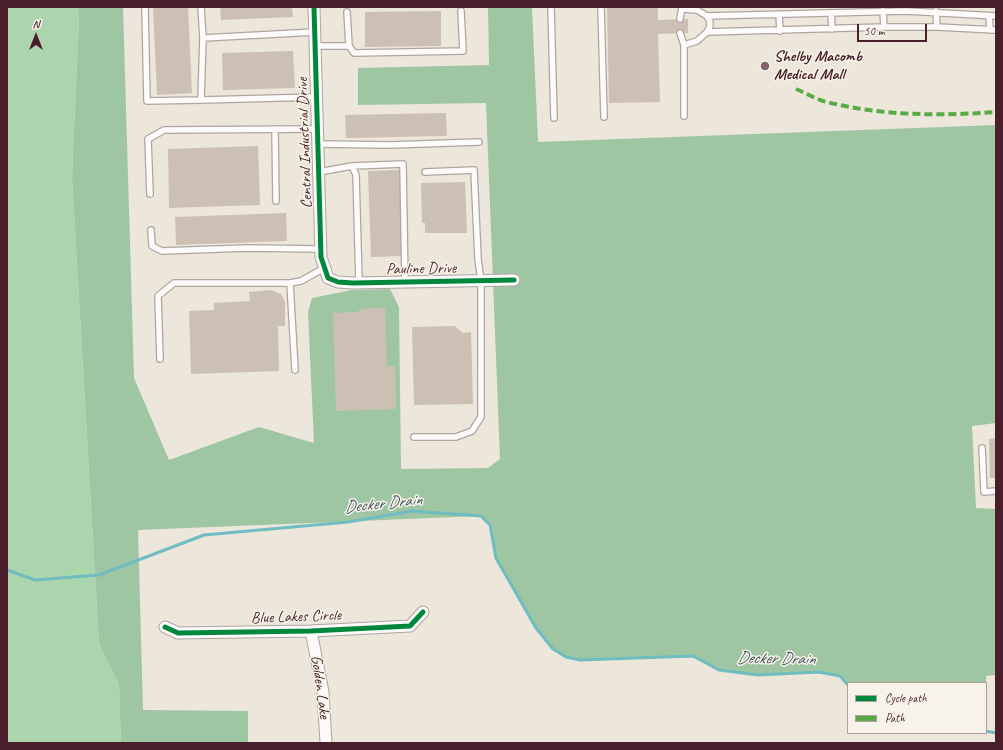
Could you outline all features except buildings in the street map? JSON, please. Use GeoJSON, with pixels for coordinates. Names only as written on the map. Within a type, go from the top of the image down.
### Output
{"type":"FeatureCollection","features":[{"type":"Feature","properties":{"kind":"street","name":"Central Industrial Drive"},"geometry":{"type":"LineString","coordinates":[[314,7],[321,249],[326,273]]}},
{"type":"Feature","properties":{"kind":"street","name":"Pauline Drive"},"geometry":{"type":"LineString","coordinates":[[326,273],[338,282],[359,283],[514,280]]}},
{"type":"Feature","properties":{"kind":"street","name":"Blue Lakes Circle"},"geometry":{"type":"LineString","coordinates":[[165,627],[178,633],[311,631],[410,626],[422,612]]}},
{"type":"Feature","properties":{"kind":"street","name":"Golden Lake"},"geometry":{"type":"LineString","coordinates":[[311,631],[323,692],[326,743]]}},
{"type":"Feature","properties":{"kind":"lane"},"geometry":{"type":"LineString","coordinates":[[145,7],[147,101],[317,97]]}},
{"type":"Feature","properties":{"kind":"lane"},"geometry":{"type":"LineString","coordinates":[[201,7],[203,38],[201,100]]}},
{"type":"Feature","properties":{"kind":"lane"},"geometry":{"type":"LineString","coordinates":[[551,7],[554,118]]}},
{"type":"Feature","properties":{"kind":"lane"},"geometry":{"type":"LineString","coordinates":[[601,7],[604,117]]}},
{"type":"Feature","properties":{"kind":"lane"},"geometry":{"type":"LineString","coordinates":[[680,19],[682,8],[697,10],[707,16],[710,21],[710,28],[707,32],[697,41],[684,45]]}},
{"type":"Feature","properties":{"kind":"lane"},"geometry":{"type":"LineString","coordinates":[[348,12],[348,46],[354,54],[463,51],[461,12]]}},
{"type":"Feature","properties":{"kind":"lane"},"geometry":{"type":"LineString","coordinates":[[707,16],[883,12],[936,12],[996,16]]}},
{"type":"Feature","properties":{"kind":"lane"},"geometry":{"type":"LineString","coordinates":[[883,12],[884,27]]}},
{"type":"Feature","properties":{"kind":"lane"},"geometry":{"type":"LineString","coordinates":[[936,12],[937,27]]}},
{"type":"Feature","properties":{"kind":"lane"},"geometry":{"type":"LineString","coordinates":[[831,13],[832,29]]}},
{"type":"Feature","properties":{"kind":"lane"},"geometry":{"type":"LineString","coordinates":[[779,14],[780,30]]}},
{"type":"Feature","properties":{"kind":"lane"},"geometry":{"type":"LineString","coordinates":[[707,32],[884,27],[937,27],[993,30],[989,16]]}},
{"type":"Feature","properties":{"kind":"lane"},"geometry":{"type":"LineString","coordinates":[[203,38],[315,32]]}},
{"type":"Feature","properties":{"kind":"lane"},"geometry":{"type":"LineString","coordinates":[[680,33],[684,45],[684,116]]}},
{"type":"Feature","properties":{"kind":"lane"},"geometry":{"type":"LineString","coordinates":[[315,46],[348,46]]}},
{"type":"Feature","properties":{"kind":"lane"},"geometry":{"type":"LineString","coordinates":[[275,129],[276,201]]}},
{"type":"Feature","properties":{"kind":"lane"},"geometry":{"type":"LineString","coordinates":[[150,194],[148,139],[164,130],[318,129]]}},
{"type":"Feature","properties":{"kind":"lane"},"geometry":{"type":"LineString","coordinates":[[318,144],[390,145],[479,142]]}},
{"type":"Feature","properties":{"kind":"lane"},"geometry":{"type":"LineString","coordinates":[[319,172],[352,166],[403,164],[405,282]]}},
{"type":"Feature","properties":{"kind":"lane"},"geometry":{"type":"LineString","coordinates":[[352,166],[356,175],[359,283]]}},
{"type":"Feature","properties":{"kind":"lane"},"geometry":{"type":"LineString","coordinates":[[414,437],[456,437],[472,431],[481,417],[481,281],[478,259],[474,170],[425,172]]}},
{"type":"Feature","properties":{"kind":"lane"},"geometry":{"type":"LineString","coordinates":[[151,230],[152,246],[162,251],[247,248],[321,249]]}},
{"type":"Feature","properties":{"kind":"lane"},"geometry":{"type":"LineString","coordinates":[[160,360],[158,296],[174,283],[290,283],[326,273]]}},
{"type":"Feature","properties":{"kind":"lane"},"geometry":{"type":"LineString","coordinates":[[290,283],[295,370]]}},
{"type":"Feature","properties":{"kind":"lane"},"geometry":{"type":"LineString","coordinates":[[982,448],[984,492],[996,491]]}},
{"type":"Feature","properties":{"kind":"green space"},"geometry":{"type":"Polygon","coordinates":[[[7,7],[78,7],[79,18],[72,177],[99,644],[119,684],[121,743],[7,743],[7,7]]]}},
{"type":"Feature","properties":{"kind":"green space"},"geometry":{"type":"Polygon","coordinates":[[[78,7],[123,7],[134,378],[169,460],[259,427],[314,443],[308,312],[312,298],[352,290],[390,289],[399,307],[401,469],[488,468],[500,459],[486,103],[358,105],[358,68],[489,65],[488,7],[532,7],[538,142],[996,125],[996,423],[972,426],[976,508],[996,509],[996,675],[986,676],[986,682],[847,682],[847,684],[840,676],[819,672],[758,675],[719,670],[693,656],[580,660],[566,657],[553,649],[536,628],[496,558],[490,525],[481,516],[138,530],[143,710],[248,711],[248,743],[121,743],[119,684],[99,644],[72,177],[79,18],[78,7]]]}},
{"type":"Feature","properties":{"kind":"waterway","name":"Decker Drain"},"geometry":{"type":"LineString","coordinates":[[7,570],[35,580],[99,575],[204,535],[348,522],[412,511],[481,516],[490,525],[496,558],[536,628],[553,649],[566,657],[580,660],[693,656],[719,670],[758,675],[819,672],[840,676],[847,684]]}},
{"type":"Feature","properties":{"kind":"waterway","name":"Decker Drain"},"geometry":{"type":"LineString","coordinates":[[987,731],[996,733]]}},
{"type":"Feature","properties":{"kind":"marked path"},"geometry":{"type":"LineString","coordinates":[[796,89],[823,101],[868,110],[911,114],[996,112]]}},
{"type":"Feature","properties":{"kind":"cycle path"},"geometry":{"type":"LineString","coordinates":[[314,7],[321,257],[328,278],[338,282],[353,283],[514,280]]}},
{"type":"Feature","properties":{"kind":"cycle path"},"geometry":{"type":"LineString","coordinates":[[165,627],[178,633],[311,631],[410,626],[423,612]]}},
{"type":"Feature","properties":{"kind":"place","name":"Shelby Macomb Medical Mall"},"geometry":{"type":"Point","coordinates":[765,66]}}]}
